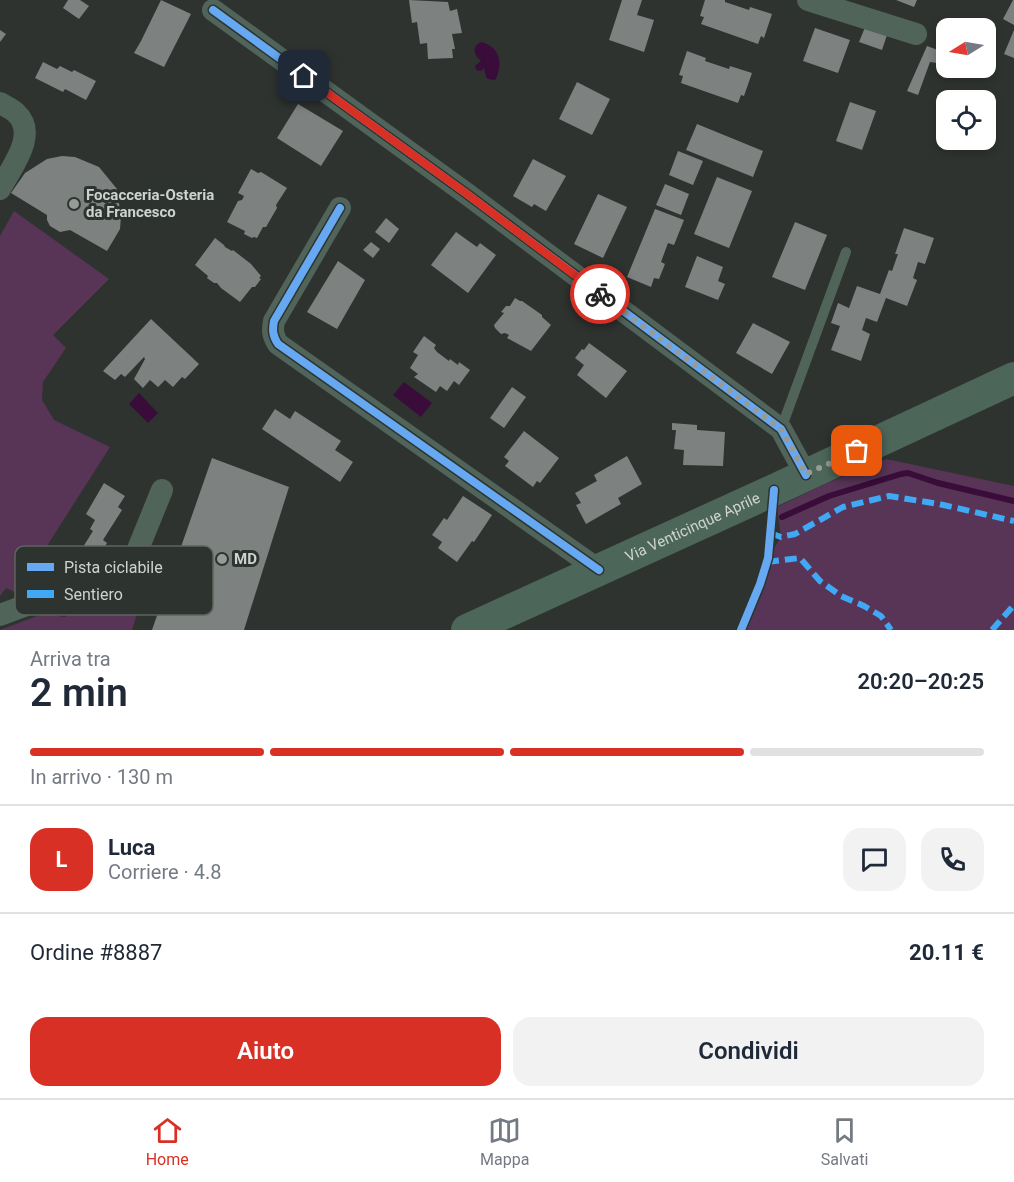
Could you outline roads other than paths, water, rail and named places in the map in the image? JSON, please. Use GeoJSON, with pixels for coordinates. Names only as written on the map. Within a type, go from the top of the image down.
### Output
{"type":"FeatureCollection","features":[{"type":"Feature","properties":{"kind":"main road","name":"Via Venticinque Aprile"},"geometry":{"type":"LineString","coordinates":[[466,630],[1014,378]]}},
{"type":"Feature","properties":{"kind":"street"},"geometry":{"type":"LineString","coordinates":[[808,0],[916,34]]}},
{"type":"Feature","properties":{"kind":"street"},"geometry":{"type":"LineString","coordinates":[[209,3],[781,429],[806,474]]}},
{"type":"Feature","properties":{"kind":"street"},"geometry":{"type":"LineString","coordinates":[[0,103],[16,113],[25,131],[22,150],[0,189]]}},
{"type":"Feature","properties":{"kind":"street"},"geometry":{"type":"LineString","coordinates":[[340,208],[274,321],[274,337],[278,344],[599,570]]}},
{"type":"Feature","properties":{"kind":"street"},"geometry":{"type":"LineString","coordinates":[[139,546],[162,490]]}},
{"type":"Feature","properties":{"kind":"street"},"geometry":{"type":"LineString","coordinates":[[0,615],[15,609]]}},
{"type":"Feature","properties":{"kind":"lane"},"geometry":{"type":"LineString","coordinates":[[781,429],[846,252]]}},
{"type":"Feature","properties":{"kind":"waterway"},"geometry":{"type":"LineString","coordinates":[[782,517],[829,496],[908,473],[938,483],[1014,501]]}},
{"type":"Feature","properties":{"kind":"place","name":"Focacceria-Osteria da Francesco"},"geometry":{"type":"Point","coordinates":[74,204]}},
{"type":"Feature","properties":{"kind":"place","name":"MD"},"geometry":{"type":"Point","coordinates":[222,559]}}]}
